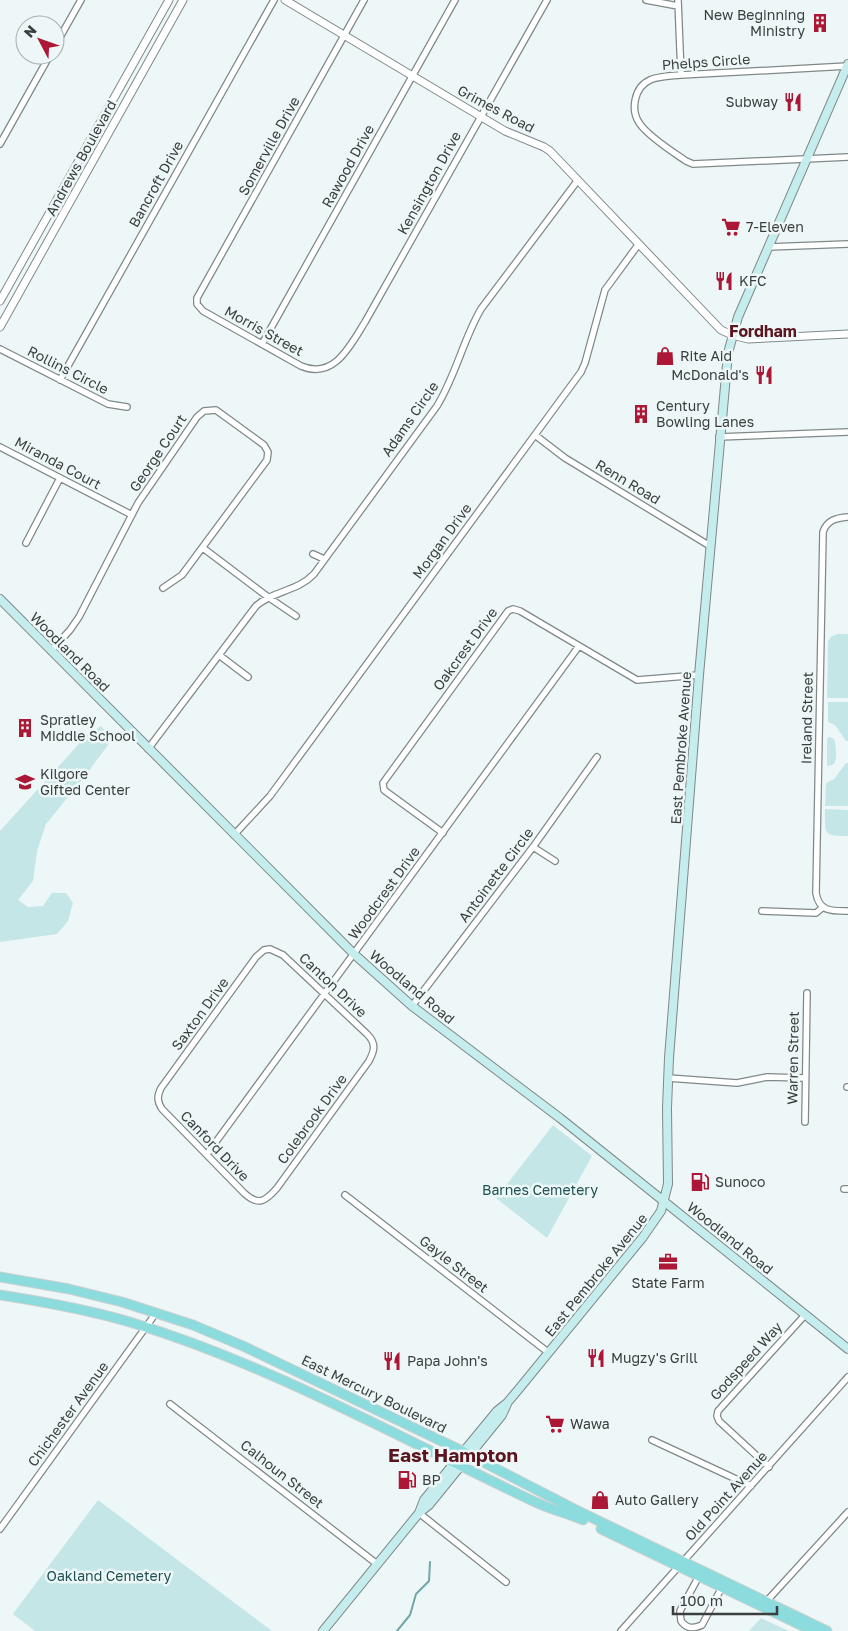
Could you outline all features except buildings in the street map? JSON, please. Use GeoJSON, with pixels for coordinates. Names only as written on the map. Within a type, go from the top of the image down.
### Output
{"type":"FeatureCollection","features":[{"type":"Feature","properties":{"kind":"main road","name":"East Pembroke Avenue"},"geometry":{"type":"LineString","coordinates":[[323,1631],[419,1512],[429,1505],[497,1411],[507,1403],[650,1229],[665,1201],[669,1177],[668,1078],[699,675],[726,369],[732,335],[768,247],[848,65]]}},
{"type":"Feature","properties":{"kind":"main road","name":"Woodland Road"},"geometry":{"type":"LineString","coordinates":[[0,599],[354,954],[412,1006],[552,1112],[848,1349]]}},
{"type":"Feature","properties":{"kind":"main road","name":"East Mercury Boulevard"},"geometry":{"type":"LineString","coordinates":[[0,1277],[94,1295],[193,1325],[250,1350],[466,1454],[681,1564],[764,1604],[813,1631]]}},
{"type":"Feature","properties":{"kind":"main road","name":"East Mercury Boulevard"},"geometry":{"type":"LineString","coordinates":[[0,1295],[58,1305],[145,1328],[194,1344],[291,1384],[536,1502],[574,1516],[681,1564],[698,1576],[722,1587],[828,1631]]}},
{"type":"Feature","properties":{"kind":"street"},"geometry":{"type":"LineString","coordinates":[[65,28],[81,0]]}},
{"type":"Feature","properties":{"kind":"street","name":"Andrews Boulevard"},"geometry":{"type":"LineString","coordinates":[[0,301],[169,0]]}},
{"type":"Feature","properties":{"kind":"street","name":"Andrews Boulevard"},"geometry":{"type":"LineString","coordinates":[[1,322],[183,0]]}},
{"type":"Feature","properties":{"kind":"street","name":"Bancroft Drive"},"geometry":{"type":"LineString","coordinates":[[60,380],[274,0]]}},
{"type":"Feature","properties":{"kind":"street","name":"Grimes Road"},"geometry":{"type":"LineString","coordinates":[[285,0],[514,136],[547,149],[718,327],[732,335]]}},
{"type":"Feature","properties":{"kind":"street","name":"Somerville Drive"},"geometry":{"type":"LineString","coordinates":[[197,304],[199,294],[364,0]]}},
{"type":"Feature","properties":{"kind":"street","name":"Rawood Drive"},"geometry":{"type":"LineString","coordinates":[[262,344],[455,0]]}},
{"type":"Feature","properties":{"kind":"street","name":"Kensington Drive"},"geometry":{"type":"LineString","coordinates":[[323,369],[339,359],[365,322],[547,0]]}},
{"type":"Feature","properties":{"kind":"street"},"geometry":{"type":"LineString","coordinates":[[646,0],[678,3],[681,75]]}},
{"type":"Feature","properties":{"kind":"street"},"geometry":{"type":"LineString","coordinates":[[0,144],[44,65]]}},
{"type":"Feature","properties":{"kind":"street","name":"Phelps Circle"},"geometry":{"type":"LineString","coordinates":[[806,159],[693,164],[686,161],[640,125],[636,117],[634,105],[641,88],[649,80],[681,75],[848,65]]}},
{"type":"Feature","properties":{"kind":"street"},"geometry":{"type":"LineString","coordinates":[[806,159],[848,157]]}},
{"type":"Feature","properties":{"kind":"street","name":"Adams Circle"},"geometry":{"type":"LineString","coordinates":[[148,749],[253,610],[268,597],[302,584],[314,574],[437,406],[451,381],[469,332],[481,309],[578,180]]}},
{"type":"Feature","properties":{"kind":"street"},"geometry":{"type":"LineString","coordinates":[[768,247],[848,244]]}},
{"type":"Feature","properties":{"kind":"street","name":"Morgan Drive"},"geometry":{"type":"LineString","coordinates":[[234,835],[270,796],[584,368],[605,290],[638,245]]}},
{"type":"Feature","properties":{"kind":"street","name":"Morris Street"},"geometry":{"type":"LineString","coordinates":[[197,304],[204,311],[306,368],[323,369]]}},
{"type":"Feature","properties":{"kind":"street"},"geometry":{"type":"LineString","coordinates":[[732,335],[748,339],[848,334]]}},
{"type":"Feature","properties":{"kind":"street","name":"Rollins Circle"},"geometry":{"type":"LineString","coordinates":[[0,349],[108,404],[127,407]]}},
{"type":"Feature","properties":{"kind":"street","name":"George Court"},"geometry":{"type":"LineString","coordinates":[[51,651],[79,617],[144,494],[198,417],[204,411],[216,410],[261,442],[266,448],[268,456],[265,464],[182,576],[163,588]]}},
{"type":"Feature","properties":{"kind":"street"},"geometry":{"type":"LineString","coordinates":[[719,438],[848,432]]}},
{"type":"Feature","properties":{"kind":"street","name":"Renn Road"},"geometry":{"type":"LineString","coordinates":[[535,435],[565,458],[710,546]]}},
{"type":"Feature","properties":{"kind":"street","name":"Miranda Court"},"geometry":{"type":"LineString","coordinates":[[0,447],[132,515]]}},
{"type":"Feature","properties":{"kind":"street"},"geometry":{"type":"LineString","coordinates":[[26,543],[60,478]]}},
{"type":"Feature","properties":{"kind":"street","name":"Ireland Street"},"geometry":{"type":"LineString","coordinates":[[822,908],[816,893],[822,532],[828,522],[848,517]]}},
{"type":"Feature","properties":{"kind":"street"},"geometry":{"type":"LineString","coordinates":[[204,548],[296,616]]}},
{"type":"Feature","properties":{"kind":"street"},"geometry":{"type":"LineString","coordinates":[[314,554],[324,559]]}},
{"type":"Feature","properties":{"kind":"street","name":"Oakcrest Drive"},"geometry":{"type":"LineString","coordinates":[[444,833],[388,793],[383,787],[384,780],[508,611],[513,609],[520,611],[637,680],[699,675]]}},
{"type":"Feature","properties":{"kind":"street","name":"Woodcrest Drive"},"geometry":{"type":"LineString","coordinates":[[207,1154],[323,994],[444,833],[579,646]]}},
{"type":"Feature","properties":{"kind":"street"},"geometry":{"type":"LineString","coordinates":[[219,655],[248,677]]}},
{"type":"Feature","properties":{"kind":"street","name":"Antoinette Circle"},"geometry":{"type":"LineString","coordinates":[[412,1006],[533,847],[597,757]]}},
{"type":"Feature","properties":{"kind":"street"},"geometry":{"type":"LineString","coordinates":[[533,847],[555,861]]}},
{"type":"Feature","properties":{"kind":"street"},"geometry":{"type":"LineString","coordinates":[[762,911],[816,913],[822,908],[848,912]]}},
{"type":"Feature","properties":{"kind":"street","name":"Canton Drive"},"geometry":{"type":"LineString","coordinates":[[270,949],[283,955],[368,1034],[374,1046]]}},
{"type":"Feature","properties":{"kind":"street","name":"Saxton Drive"},"geometry":{"type":"LineString","coordinates":[[158,1100],[161,1088],[256,957],[264,950],[270,949]]}},
{"type":"Feature","properties":{"kind":"street","name":"Warren Street"},"geometry":{"type":"LineString","coordinates":[[805,1122],[807,993]]}},
{"type":"Feature","properties":{"kind":"street","name":"Colebrook Drive"},"geometry":{"type":"LineString","coordinates":[[262,1201],[267,1199],[277,1188],[369,1061],[374,1051],[374,1046]]}},
{"type":"Feature","properties":{"kind":"street"},"geometry":{"type":"LineString","coordinates":[[668,1078],[737,1083],[763,1077],[806,1078]]}},
{"type":"Feature","properties":{"kind":"street","name":"Canford Drive"},"geometry":{"type":"LineString","coordinates":[[158,1100],[162,1109],[249,1197],[262,1201]]}},
{"type":"Feature","properties":{"kind":"street","name":"Gayle Street"},"geometry":{"type":"LineString","coordinates":[[345,1195],[549,1353]]}},
{"type":"Feature","properties":{"kind":"street","name":"Chichester Avenue"},"geometry":{"type":"LineString","coordinates":[[0,1530],[156,1313]]}},
{"type":"Feature","properties":{"kind":"street","name":"Godspeed Way"},"geometry":{"type":"LineString","coordinates":[[769,1467],[719,1422],[718,1411],[731,1394],[805,1315]]}},
{"type":"Feature","properties":{"kind":"street","name":"Old Point Avenue"},"geometry":{"type":"LineString","coordinates":[[621,1631],[848,1377]]}},
{"type":"Feature","properties":{"kind":"street","name":"Calhoun Street"},"geometry":{"type":"LineString","coordinates":[[170,1404],[377,1564]]}},
{"type":"Feature","properties":{"kind":"street"},"geometry":{"type":"LineString","coordinates":[[652,1440],[751,1486]]}},
{"type":"Feature","properties":{"kind":"street"},"geometry":{"type":"LineString","coordinates":[[419,1512],[506,1582]]}},
{"type":"Feature","properties":{"kind":"street"},"geometry":{"type":"LineString","coordinates":[[764,1604],[848,1512]]}},
{"type":"Feature","properties":{"kind":"street"},"geometry":{"type":"LineString","coordinates":[[698,1576],[680,1611],[681,1621],[689,1628],[702,1625],[722,1587]]}},
{"type":"Feature","properties":{"kind":"green space"},"geometry":{"type":"Polygon","coordinates":[[[848,634],[848,698],[827,698],[828,641],[832,636],[848,634]]]}},
{"type":"Feature","properties":{"kind":"green space"},"geometry":{"type":"Polygon","coordinates":[[[828,702],[848,702],[848,741],[846,741],[835,725],[828,722],[828,702]]]}},
{"type":"Feature","properties":{"kind":"green space"},"geometry":{"type":"Polygon","coordinates":[[[101,726],[109,736],[108,745],[46,824],[37,851],[33,881],[18,900],[28,907],[43,906],[52,893],[66,893],[73,903],[68,921],[57,934],[0,942],[0,831],[86,736],[101,726]]]}},
{"type":"Feature","properties":{"kind":"green space"},"geometry":{"type":"Polygon","coordinates":[[[830,737],[835,741],[836,757],[833,764],[827,766],[827,738],[830,737]]]}},
{"type":"Feature","properties":{"kind":"green space"},"geometry":{"type":"Polygon","coordinates":[[[846,763],[848,763],[848,806],[825,806],[826,783],[834,779],[846,763]]]}},
{"type":"Feature","properties":{"kind":"green space"},"geometry":{"type":"Polygon","coordinates":[[[825,809],[848,810],[848,836],[829,834],[825,828],[825,809]]]}},
{"type":"Feature","properties":{"kind":"green space","name":"Barnes Cemetery"},"geometry":{"type":"Polygon","coordinates":[[[553,1125],[592,1156],[547,1238],[496,1198],[553,1125]]]}},
{"type":"Feature","properties":{"kind":"green space","name":"Oakland Cemetery"},"geometry":{"type":"Polygon","coordinates":[[[98,1500],[272,1631],[35,1631],[13,1614],[98,1500]]]}},
{"type":"Feature","properties":{"kind":"green space"},"geometry":{"type":"Polygon","coordinates":[[[761,1618],[789,1631],[749,1631],[761,1618]]]}},
{"type":"Feature","properties":{"kind":"waterway"},"geometry":{"type":"LineString","coordinates":[[397,1631],[410,1615],[416,1594],[429,1581],[430,1562]]}},
{"type":"Feature","properties":{"kind":"place","name":"New Beginning Ministry"},"geometry":{"type":"Point","coordinates":[820,23]}},
{"type":"Feature","properties":{"kind":"place","name":"Subway"},"geometry":{"type":"Point","coordinates":[793,102]}},
{"type":"Feature","properties":{"kind":"place","name":"7-Eleven"},"geometry":{"type":"Point","coordinates":[731,227]}},
{"type":"Feature","properties":{"kind":"place","name":"KFC"},"geometry":{"type":"Point","coordinates":[724,281]}},
{"type":"Feature","properties":{"kind":"place","name":"Rite Aid"},"geometry":{"type":"Point","coordinates":[665,356]}},
{"type":"Feature","properties":{"kind":"place","name":"McDonald's"},"geometry":{"type":"Point","coordinates":[764,375]}},
{"type":"Feature","properties":{"kind":"place","name":"Century Bowling Lanes"},"geometry":{"type":"Point","coordinates":[641,414]}},
{"type":"Feature","properties":{"kind":"place","name":"Spratley Middle School"},"geometry":{"type":"Point","coordinates":[25,728]}},
{"type":"Feature","properties":{"kind":"place","name":"Kilgore Gifted Center"},"geometry":{"type":"Point","coordinates":[25,782]}},
{"type":"Feature","properties":{"kind":"place","name":"Sunoco"},"geometry":{"type":"Point","coordinates":[700,1182]}},
{"type":"Feature","properties":{"kind":"place","name":"State Farm"},"geometry":{"type":"Point","coordinates":[668,1262]}},
{"type":"Feature","properties":{"kind":"place","name":"Mugzy's Grill"},"geometry":{"type":"Point","coordinates":[596,1358]}},
{"type":"Feature","properties":{"kind":"place","name":"Papa John's"},"geometry":{"type":"Point","coordinates":[392,1361]}},
{"type":"Feature","properties":{"kind":"place","name":"Wawa"},"geometry":{"type":"Point","coordinates":[555,1424]}},
{"type":"Feature","properties":{"kind":"place","name":"BP"},"geometry":{"type":"Point","coordinates":[407,1480]}},
{"type":"Feature","properties":{"kind":"place","name":"Auto Gallery"},"geometry":{"type":"Point","coordinates":[600,1500]}},
{"type":"Feature","properties":{"kind":"district","name":"Fordham"},"geometry":{"type":"Point","coordinates":[763,331]}},
{"type":"Feature","properties":{"kind":"district","name":"East Hampton"},"geometry":{"type":"Point","coordinates":[453,1455]}}]}
